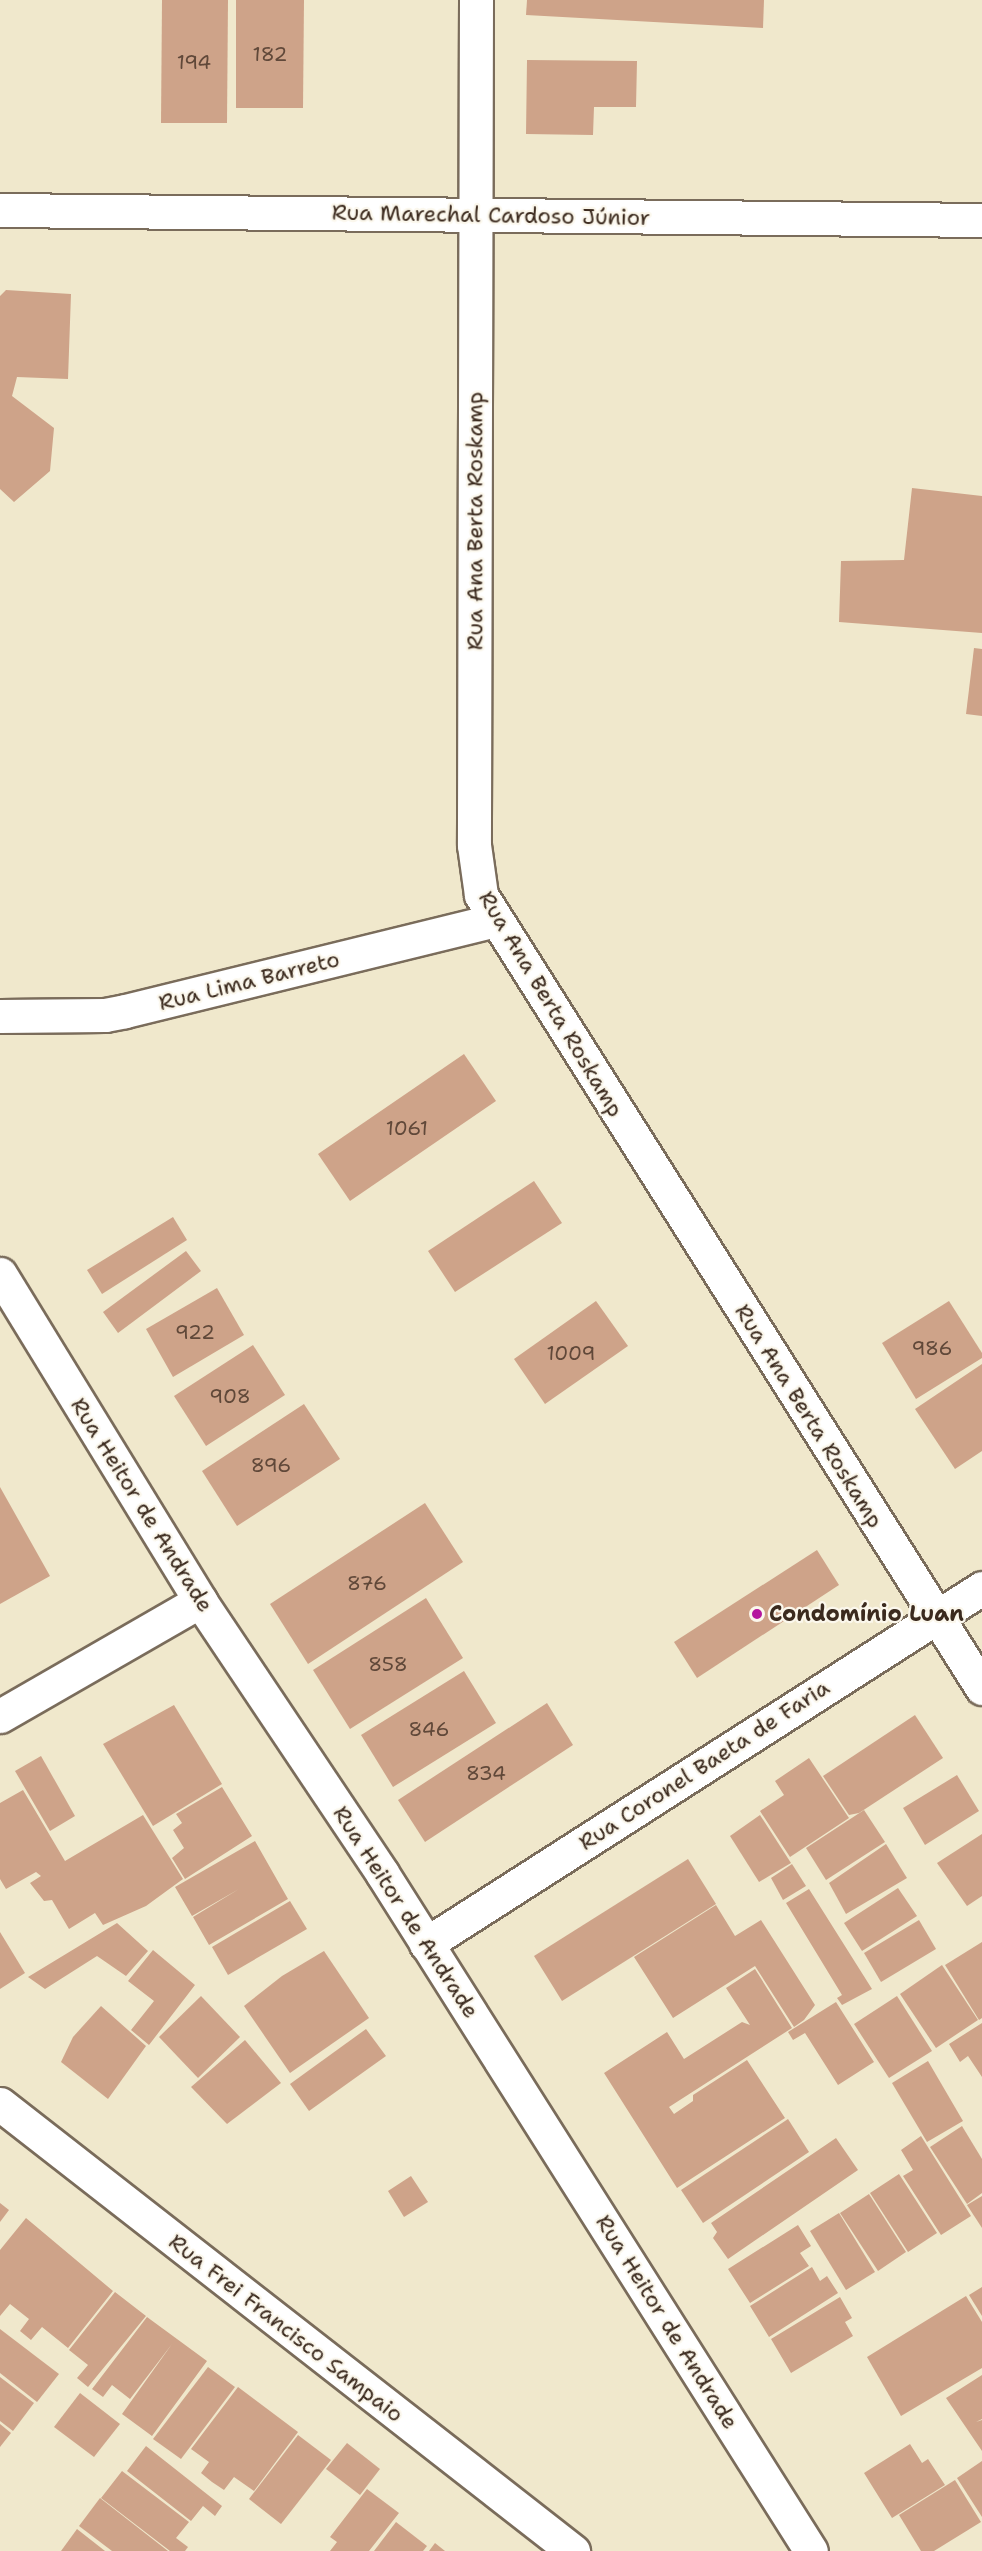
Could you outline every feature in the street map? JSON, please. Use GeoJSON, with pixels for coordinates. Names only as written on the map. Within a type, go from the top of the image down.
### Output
{"type":"FeatureCollection","features":[{"type":"Feature","properties":{"kind":"street","name":"Rua Ana Berta Roskamp"},"geometry":{"type":"LineString","coordinates":[[476,0],[474,845],[481,895],[982,1688]]}},
{"type":"Feature","properties":{"kind":"street","name":"Rua Marechal Cardoso Júnior"},"geometry":{"type":"LineString","coordinates":[[0,210],[982,220]]}},
{"type":"Feature","properties":{"kind":"street","name":"Rua Lima Barreto"},"geometry":{"type":"LineString","coordinates":[[0,1016],[105,1015],[495,920]]}},
{"type":"Feature","properties":{"kind":"street","name":"Rua Heitor de Andrade"},"geometry":{"type":"LineString","coordinates":[[0,1274],[200,1601],[426,1944],[811,2551]]}},
{"type":"Feature","properties":{"kind":"street","name":"Rua Coronel Baeta de Faria"},"geometry":{"type":"LineString","coordinates":[[426,1944],[982,1588]]}},
{"type":"Feature","properties":{"kind":"street"},"geometry":{"type":"LineString","coordinates":[[0,1716],[200,1601]]}},
{"type":"Feature","properties":{"kind":"street","name":"Rua Frei Francisco Sampaio"},"geometry":{"type":"LineString","coordinates":[[0,2104],[573,2551]]}},
{"type":"Feature","properties":{"kind":"building"},"geometry":{"type":"Polygon","coordinates":[[[162,0],[228,0],[227,123],[161,123],[162,0]]]}},
{"type":"Feature","properties":{"kind":"building"},"geometry":{"type":"Polygon","coordinates":[[[236,0],[304,0],[303,108],[236,108],[236,0]]]}},
{"type":"Feature","properties":{"kind":"building"},"geometry":{"type":"Polygon","coordinates":[[[527,0],[764,0],[763,28],[526,15],[527,0]]]}},
{"type":"Feature","properties":{"kind":"building"},"geometry":{"type":"Polygon","coordinates":[[[527,60],[637,61],[636,107],[594,107],[593,135],[526,134],[527,60]]]}},
{"type":"Feature","properties":{"kind":"building"},"geometry":{"type":"Polygon","coordinates":[[[6,290],[71,294],[68,379],[17,377],[12,396],[54,428],[50,471],[14,502],[0,489],[0,296],[6,290]]]}},
{"type":"Feature","properties":{"kind":"building"},"geometry":{"type":"Polygon","coordinates":[[[912,488],[982,496],[982,633],[839,622],[841,561],[904,560],[912,488]]]}},
{"type":"Feature","properties":{"kind":"building"},"geometry":{"type":"Polygon","coordinates":[[[974,648],[982,649],[982,716],[966,714],[974,648]]]}},
{"type":"Feature","properties":{"kind":"building"},"geometry":{"type":"Polygon","coordinates":[[[464,1054],[496,1101],[350,1201],[318,1154],[464,1054]]]}},
{"type":"Feature","properties":{"kind":"building"},"geometry":{"type":"Polygon","coordinates":[[[534,1181],[562,1223],[455,1292],[428,1251],[534,1181]]]}},
{"type":"Feature","properties":{"kind":"building"},"geometry":{"type":"Polygon","coordinates":[[[173,1217],[187,1240],[102,1294],[87,1270],[173,1217]]]}},
{"type":"Feature","properties":{"kind":"building"},"geometry":{"type":"Polygon","coordinates":[[[186,1251],[201,1271],[118,1333],[103,1312],[186,1251]]]}},
{"type":"Feature","properties":{"kind":"building"},"geometry":{"type":"Polygon","coordinates":[[[217,1288],[244,1335],[173,1377],[146,1329],[217,1288]]]}},
{"type":"Feature","properties":{"kind":"building"},"geometry":{"type":"Polygon","coordinates":[[[596,1301],[628,1346],[545,1404],[514,1359],[596,1301]]]}},
{"type":"Feature","properties":{"kind":"building"},"geometry":{"type":"Polygon","coordinates":[[[949,1301],[982,1353],[982,1358],[916,1399],[882,1343],[949,1301]]]}},
{"type":"Feature","properties":{"kind":"building"},"geometry":{"type":"Polygon","coordinates":[[[253,1345],[285,1395],[206,1446],[174,1396],[253,1345]]]}},
{"type":"Feature","properties":{"kind":"building"},"geometry":{"type":"Polygon","coordinates":[[[982,1364],[982,1451],[955,1469],[915,1409],[982,1364]]]}},
{"type":"Feature","properties":{"kind":"building"},"geometry":{"type":"Polygon","coordinates":[[[304,1404],[340,1459],[237,1526],[202,1471],[304,1404]]]}},
{"type":"Feature","properties":{"kind":"building"},"geometry":{"type":"Polygon","coordinates":[[[0,1487],[50,1576],[0,1604],[0,1487]]]}},
{"type":"Feature","properties":{"kind":"building"},"geometry":{"type":"Polygon","coordinates":[[[425,1503],[463,1562],[308,1664],[270,1604],[425,1503]]]}},
{"type":"Feature","properties":{"kind":"building","name":"Condomínio Luan"},"geometry":{"type":"Polygon","coordinates":[[[817,1550],[839,1585],[697,1678],[674,1642],[817,1550]]]}},
{"type":"Feature","properties":{"kind":"building"},"geometry":{"type":"Polygon","coordinates":[[[426,1598],[463,1658],[350,1729],[313,1670],[426,1598]]]}},
{"type":"Feature","properties":{"kind":"building"},"geometry":{"type":"Polygon","coordinates":[[[464,1671],[496,1723],[393,1787],[361,1735],[464,1671]]]}},
{"type":"Feature","properties":{"kind":"building"},"geometry":{"type":"Polygon","coordinates":[[[547,1703],[573,1745],[425,1842],[398,1800],[547,1703]]]}},
{"type":"Feature","properties":{"kind":"building"},"geometry":{"type":"Polygon","coordinates":[[[174,1705],[222,1784],[153,1826],[103,1744],[174,1705]]]}},
{"type":"Feature","properties":{"kind":"building"},"geometry":{"type":"Polygon","coordinates":[[[915,1715],[943,1758],[859,1813],[849,1815],[823,1776],[915,1715]]]}},
{"type":"Feature","properties":{"kind":"building"},"geometry":{"type":"Polygon","coordinates":[[[41,1756],[75,1816],[50,1831],[15,1771],[41,1756]]]}},
{"type":"Feature","properties":{"kind":"building"},"geometry":{"type":"Polygon","coordinates":[[[809,1758],[849,1818],[790,1857],[760,1811],[784,1795],[775,1781],[809,1758]]]}},
{"type":"Feature","properties":{"kind":"building"},"geometry":{"type":"Polygon","coordinates":[[[957,1775],[979,1811],[925,1845],[903,1808],[957,1775]]]}},
{"type":"Feature","properties":{"kind":"building"},"geometry":{"type":"Polygon","coordinates":[[[222,1787],[252,1836],[185,1879],[172,1858],[184,1848],[173,1830],[182,1823],[176,1814],[222,1787]]]}},
{"type":"Feature","properties":{"kind":"building"},"geometry":{"type":"Polygon","coordinates":[[[23,1790],[65,1861],[143,1815],[183,1879],[146,1906],[103,1925],[95,1913],[69,1929],[52,1900],[44,1901],[30,1883],[41,1876],[36,1872],[6,1889],[0,1879],[0,1803],[23,1790]]]}},
{"type":"Feature","properties":{"kind":"building"},"geometry":{"type":"Polygon","coordinates":[[[864,1810],[885,1842],[826,1880],[806,1848],[864,1810]]]}},
{"type":"Feature","properties":{"kind":"building"},"geometry":{"type":"Polygon","coordinates":[[[760,1815],[791,1863],[759,1882],[730,1836],[760,1815]]]}},
{"type":"Feature","properties":{"kind":"building"},"geometry":{"type":"Polygon","coordinates":[[[982,1834],[982,1896],[967,1906],[937,1863],[982,1834]]]}},
{"type":"Feature","properties":{"kind":"building"},"geometry":{"type":"Polygon","coordinates":[[[255,1841],[288,1899],[209,1945],[193,1917],[239,1889],[192,1916],[175,1887],[255,1841]]]}},
{"type":"Feature","properties":{"kind":"building"},"geometry":{"type":"Polygon","coordinates":[[[886,1844],[907,1878],[846,1914],[829,1883],[886,1844]]]}},
{"type":"Feature","properties":{"kind":"building"},"geometry":{"type":"Polygon","coordinates":[[[688,1859],[716,1904],[562,2001],[534,1956],[688,1859]]]}},
{"type":"Feature","properties":{"kind":"building"},"geometry":{"type":"Polygon","coordinates":[[[792,1864],[806,1886],[783,1900],[771,1878],[792,1864]]]}},
{"type":"Feature","properties":{"kind":"building"},"geometry":{"type":"Polygon","coordinates":[[[898,1888],[917,1916],[862,1951],[844,1923],[898,1888]]]}},
{"type":"Feature","properties":{"kind":"building"},"geometry":{"type":"Polygon","coordinates":[[[809,1889],[872,1989],[842,2005],[837,1998],[842,1995],[786,1903],[809,1889]]]}},
{"type":"Feature","properties":{"kind":"building"},"geometry":{"type":"Polygon","coordinates":[[[290,1901],[307,1929],[228,1975],[212,1947],[290,1901]]]}},
{"type":"Feature","properties":{"kind":"building"},"geometry":{"type":"Polygon","coordinates":[[[716,1905],[735,1936],[761,1920],[815,2005],[804,2020],[794,2027],[755,1966],[673,2018],[634,1957],[716,1905]]]}},
{"type":"Feature","properties":{"kind":"building"},"geometry":{"type":"Polygon","coordinates":[[[919,1920],[936,1949],[881,1982],[864,1953],[919,1920]]]}},
{"type":"Feature","properties":{"kind":"building"},"geometry":{"type":"Polygon","coordinates":[[[117,1923],[148,1951],[126,1976],[97,1956],[45,1989],[28,1977],[117,1923]]]}},
{"type":"Feature","properties":{"kind":"building"},"geometry":{"type":"Polygon","coordinates":[[[0,1932],[25,1973],[0,1989],[0,1932]]]}},
{"type":"Feature","properties":{"kind":"building"},"geometry":{"type":"Polygon","coordinates":[[[982,1942],[982,2018],[979,2020],[945,1965],[982,1942]]]}},
{"type":"Feature","properties":{"kind":"building"},"geometry":{"type":"Polygon","coordinates":[[[153,1950],[195,1985],[149,2045],[131,2030],[154,2001],[128,1981],[153,1950]]]}},
{"type":"Feature","properties":{"kind":"building"},"geometry":{"type":"Polygon","coordinates":[[[324,1951],[369,2018],[290,2073],[244,2006],[282,1976],[324,1951]]]}},
{"type":"Feature","properties":{"kind":"building"},"geometry":{"type":"Polygon","coordinates":[[[942,1965],[978,2020],[936,2048],[900,1994],[942,1965]]]}},
{"type":"Feature","properties":{"kind":"building"},"geometry":{"type":"Polygon","coordinates":[[[755,1969],[792,2028],[669,2107],[674,2114],[693,2101],[693,2095],[747,2060],[785,2118],[677,2188],[604,2073],[667,2032],[684,2059],[742,2022],[750,2025],[726,1988],[755,1969]]]}},
{"type":"Feature","properties":{"kind":"building"},"geometry":{"type":"Polygon","coordinates":[[[201,1996],[240,2037],[198,2078],[159,2037],[201,1996]]]}},
{"type":"Feature","properties":{"kind":"building"},"geometry":{"type":"Polygon","coordinates":[[[897,1996],[932,2051],[889,2078],[854,2024],[897,1996]]]}},
{"type":"Feature","properties":{"kind":"building"},"geometry":{"type":"Polygon","coordinates":[[[836,2002],[874,2062],[838,2085],[805,2033],[793,2040],[788,2032],[836,2002]]]}},
{"type":"Feature","properties":{"kind":"building"},"geometry":{"type":"Polygon","coordinates":[[[101,2006],[146,2046],[108,2099],[61,2062],[73,2037],[101,2006]]]}},
{"type":"Feature","properties":{"kind":"building"},"geometry":{"type":"Polygon","coordinates":[[[982,2023],[982,2077],[968,2056],[960,2062],[949,2044],[982,2023]]]}},
{"type":"Feature","properties":{"kind":"building"},"geometry":{"type":"Polygon","coordinates":[[[366,2029],[386,2056],[309,2111],[290,2084],[366,2029]]]}},
{"type":"Feature","properties":{"kind":"building"},"geometry":{"type":"Polygon","coordinates":[[[245,2040],[281,2083],[227,2124],[191,2087],[245,2040]]]}},
{"type":"Feature","properties":{"kind":"building"},"geometry":{"type":"Polygon","coordinates":[[[928,2061],[963,2121],[927,2142],[892,2083],[928,2061]]]}},
{"type":"Feature","properties":{"kind":"building"},"geometry":{"type":"Polygon","coordinates":[[[788,2119],[809,2152],[703,2223],[681,2190],[788,2119]]]}},
{"type":"Feature","properties":{"kind":"building"},"geometry":{"type":"Polygon","coordinates":[[[962,2126],[982,2159],[982,2193],[967,2204],[930,2147],[962,2126]]]}},
{"type":"Feature","properties":{"kind":"building"},"geometry":{"type":"Polygon","coordinates":[[[921,2136],[971,2216],[941,2235],[903,2176],[913,2170],[901,2150],[921,2136]]]}},
{"type":"Feature","properties":{"kind":"building"},"geometry":{"type":"Polygon","coordinates":[[[836,2138],[858,2170],[728,2259],[713,2238],[717,2232],[711,2223],[836,2138]]]}},
{"type":"Feature","properties":{"kind":"building"},"geometry":{"type":"Polygon","coordinates":[[[899,2174],[937,2233],[908,2252],[870,2193],[899,2174]]]}},
{"type":"Feature","properties":{"kind":"building"},"geometry":{"type":"Polygon","coordinates":[[[411,2176],[428,2202],[404,2217],[388,2191],[411,2176]]]}},
{"type":"Feature","properties":{"kind":"building"},"geometry":{"type":"Polygon","coordinates":[[[869,2194],[906,2252],[878,2271],[840,2213],[869,2194]]]}},
{"type":"Feature","properties":{"kind":"building"},"geometry":{"type":"Polygon","coordinates":[[[982,2196],[982,2228],[967,2205],[982,2196]]]}},
{"type":"Feature","properties":{"kind":"building"},"geometry":{"type":"Polygon","coordinates":[[[0,2203],[9,2210],[0,2222],[0,2203]]]}},
{"type":"Feature","properties":{"kind":"building"},"geometry":{"type":"Polygon","coordinates":[[[839,2213],[875,2272],[846,2290],[810,2231],[839,2213]]]}},
{"type":"Feature","properties":{"kind":"building"},"geometry":{"type":"Polygon","coordinates":[[[26,2218],[113,2291],[68,2348],[42,2327],[31,2340],[20,2331],[29,2319],[10,2304],[0,2316],[0,2250],[26,2218]]]}},
{"type":"Feature","properties":{"kind":"building"},"geometry":{"type":"Polygon","coordinates":[[[798,2225],[811,2246],[800,2253],[809,2266],[750,2303],[728,2269],[798,2225]]]}},
{"type":"Feature","properties":{"kind":"building"},"geometry":{"type":"Polygon","coordinates":[[[812,2267],[820,2281],[827,2276],[838,2293],[769,2337],[750,2306],[812,2267]]]}},
{"type":"Feature","properties":{"kind":"building"},"geometry":{"type":"Polygon","coordinates":[[[982,2287],[982,2316],[969,2295],[982,2287]]]}},
{"type":"Feature","properties":{"kind":"building"},"geometry":{"type":"Polygon","coordinates":[[[115,2292],[146,2316],[88,2387],[77,2378],[88,2365],[69,2350],[115,2292]]]}},
{"type":"Feature","properties":{"kind":"building"},"geometry":{"type":"Polygon","coordinates":[[[966,2296],[982,2322],[982,2368],[901,2416],[867,2357],[966,2296]]]}},
{"type":"Feature","properties":{"kind":"building"},"geometry":{"type":"Polygon","coordinates":[[[840,2297],[852,2318],[845,2322],[853,2336],[791,2373],[771,2339],[840,2297]]]}},
{"type":"Feature","properties":{"kind":"building"},"geometry":{"type":"Polygon","coordinates":[[[147,2317],[207,2361],[152,2436],[122,2414],[172,2344],[130,2399],[112,2385],[103,2397],[92,2389],[147,2317]]]}},
{"type":"Feature","properties":{"kind":"building"},"geometry":{"type":"Polygon","coordinates":[[[0,2329],[59,2374],[37,2402],[0,2373],[0,2329]]]}},
{"type":"Feature","properties":{"kind":"building"},"geometry":{"type":"Polygon","coordinates":[[[208,2367],[235,2387],[181,2459],[153,2439],[208,2367]]]}},
{"type":"Feature","properties":{"kind":"building"},"geometry":{"type":"Polygon","coordinates":[[[982,2375],[982,2419],[976,2422],[982,2420],[982,2451],[946,2398],[982,2375]]]}},
{"type":"Feature","properties":{"kind":"building"},"geometry":{"type":"Polygon","coordinates":[[[0,2377],[34,2403],[13,2431],[0,2421],[0,2377]]]}},
{"type":"Feature","properties":{"kind":"building"},"geometry":{"type":"Polygon","coordinates":[[[238,2387],[298,2432],[254,2491],[234,2477],[224,2490],[212,2482],[201,2473],[209,2462],[191,2449],[238,2387]]]}},
{"type":"Feature","properties":{"kind":"building"},"geometry":{"type":"Polygon","coordinates":[[[80,2393],[120,2424],[94,2457],[54,2427],[80,2393]]]}},
{"type":"Feature","properties":{"kind":"building"},"geometry":{"type":"Polygon","coordinates":[[[0,2424],[11,2433],[0,2447],[0,2424]]]}},
{"type":"Feature","properties":{"kind":"building"},"geometry":{"type":"Polygon","coordinates":[[[298,2435],[331,2460],[281,2524],[249,2499],[298,2435]]]}},
{"type":"Feature","properties":{"kind":"building"},"geometry":{"type":"Polygon","coordinates":[[[347,2443],[380,2469],[360,2495],[326,2469],[347,2443]]]}},
{"type":"Feature","properties":{"kind":"building"},"geometry":{"type":"Polygon","coordinates":[[[910,2444],[922,2463],[928,2459],[945,2485],[892,2518],[864,2473],[910,2444]]]}},
{"type":"Feature","properties":{"kind":"building"},"geometry":{"type":"Polygon","coordinates":[[[146,2446],[222,2506],[215,2516],[203,2506],[191,2521],[127,2471],[146,2446]]]}},
{"type":"Feature","properties":{"kind":"building"},"geometry":{"type":"Polygon","coordinates":[[[982,2461],[982,2517],[957,2478],[982,2461]]]}},
{"type":"Feature","properties":{"kind":"building"},"geometry":{"type":"Polygon","coordinates":[[[122,2471],[189,2522],[176,2538],[188,2547],[185,2551],[170,2551],[101,2498],[122,2471]]]}},
{"type":"Feature","properties":{"kind":"building"},"geometry":{"type":"Polygon","coordinates":[[[955,2480],[981,2522],[934,2551],[921,2551],[899,2515],[955,2480]]]}},
{"type":"Feature","properties":{"kind":"building"},"geometry":{"type":"Polygon","coordinates":[[[367,2489],[399,2513],[369,2551],[330,2551],[337,2542],[330,2537],[367,2489]]]}},
{"type":"Feature","properties":{"kind":"building"},"geometry":{"type":"Polygon","coordinates":[[[100,2498],[168,2551],[112,2551],[79,2526],[100,2498]]]}},
{"type":"Feature","properties":{"kind":"building"},"geometry":{"type":"Polygon","coordinates":[[[396,2522],[427,2546],[423,2551],[374,2551],[396,2522]]]}},
{"type":"Feature","properties":{"kind":"building"},"geometry":{"type":"Polygon","coordinates":[[[77,2529],[105,2551],[61,2551],[77,2529]]]}},
{"type":"Feature","properties":{"kind":"building"},"geometry":{"type":"Polygon","coordinates":[[[435,2543],[445,2551],[429,2551],[435,2543]]]}},
{"type":"Feature","properties":{"kind":"place","name":"Condomínio Luan"},"geometry":{"type":"Point","coordinates":[757,1614]}}]}
